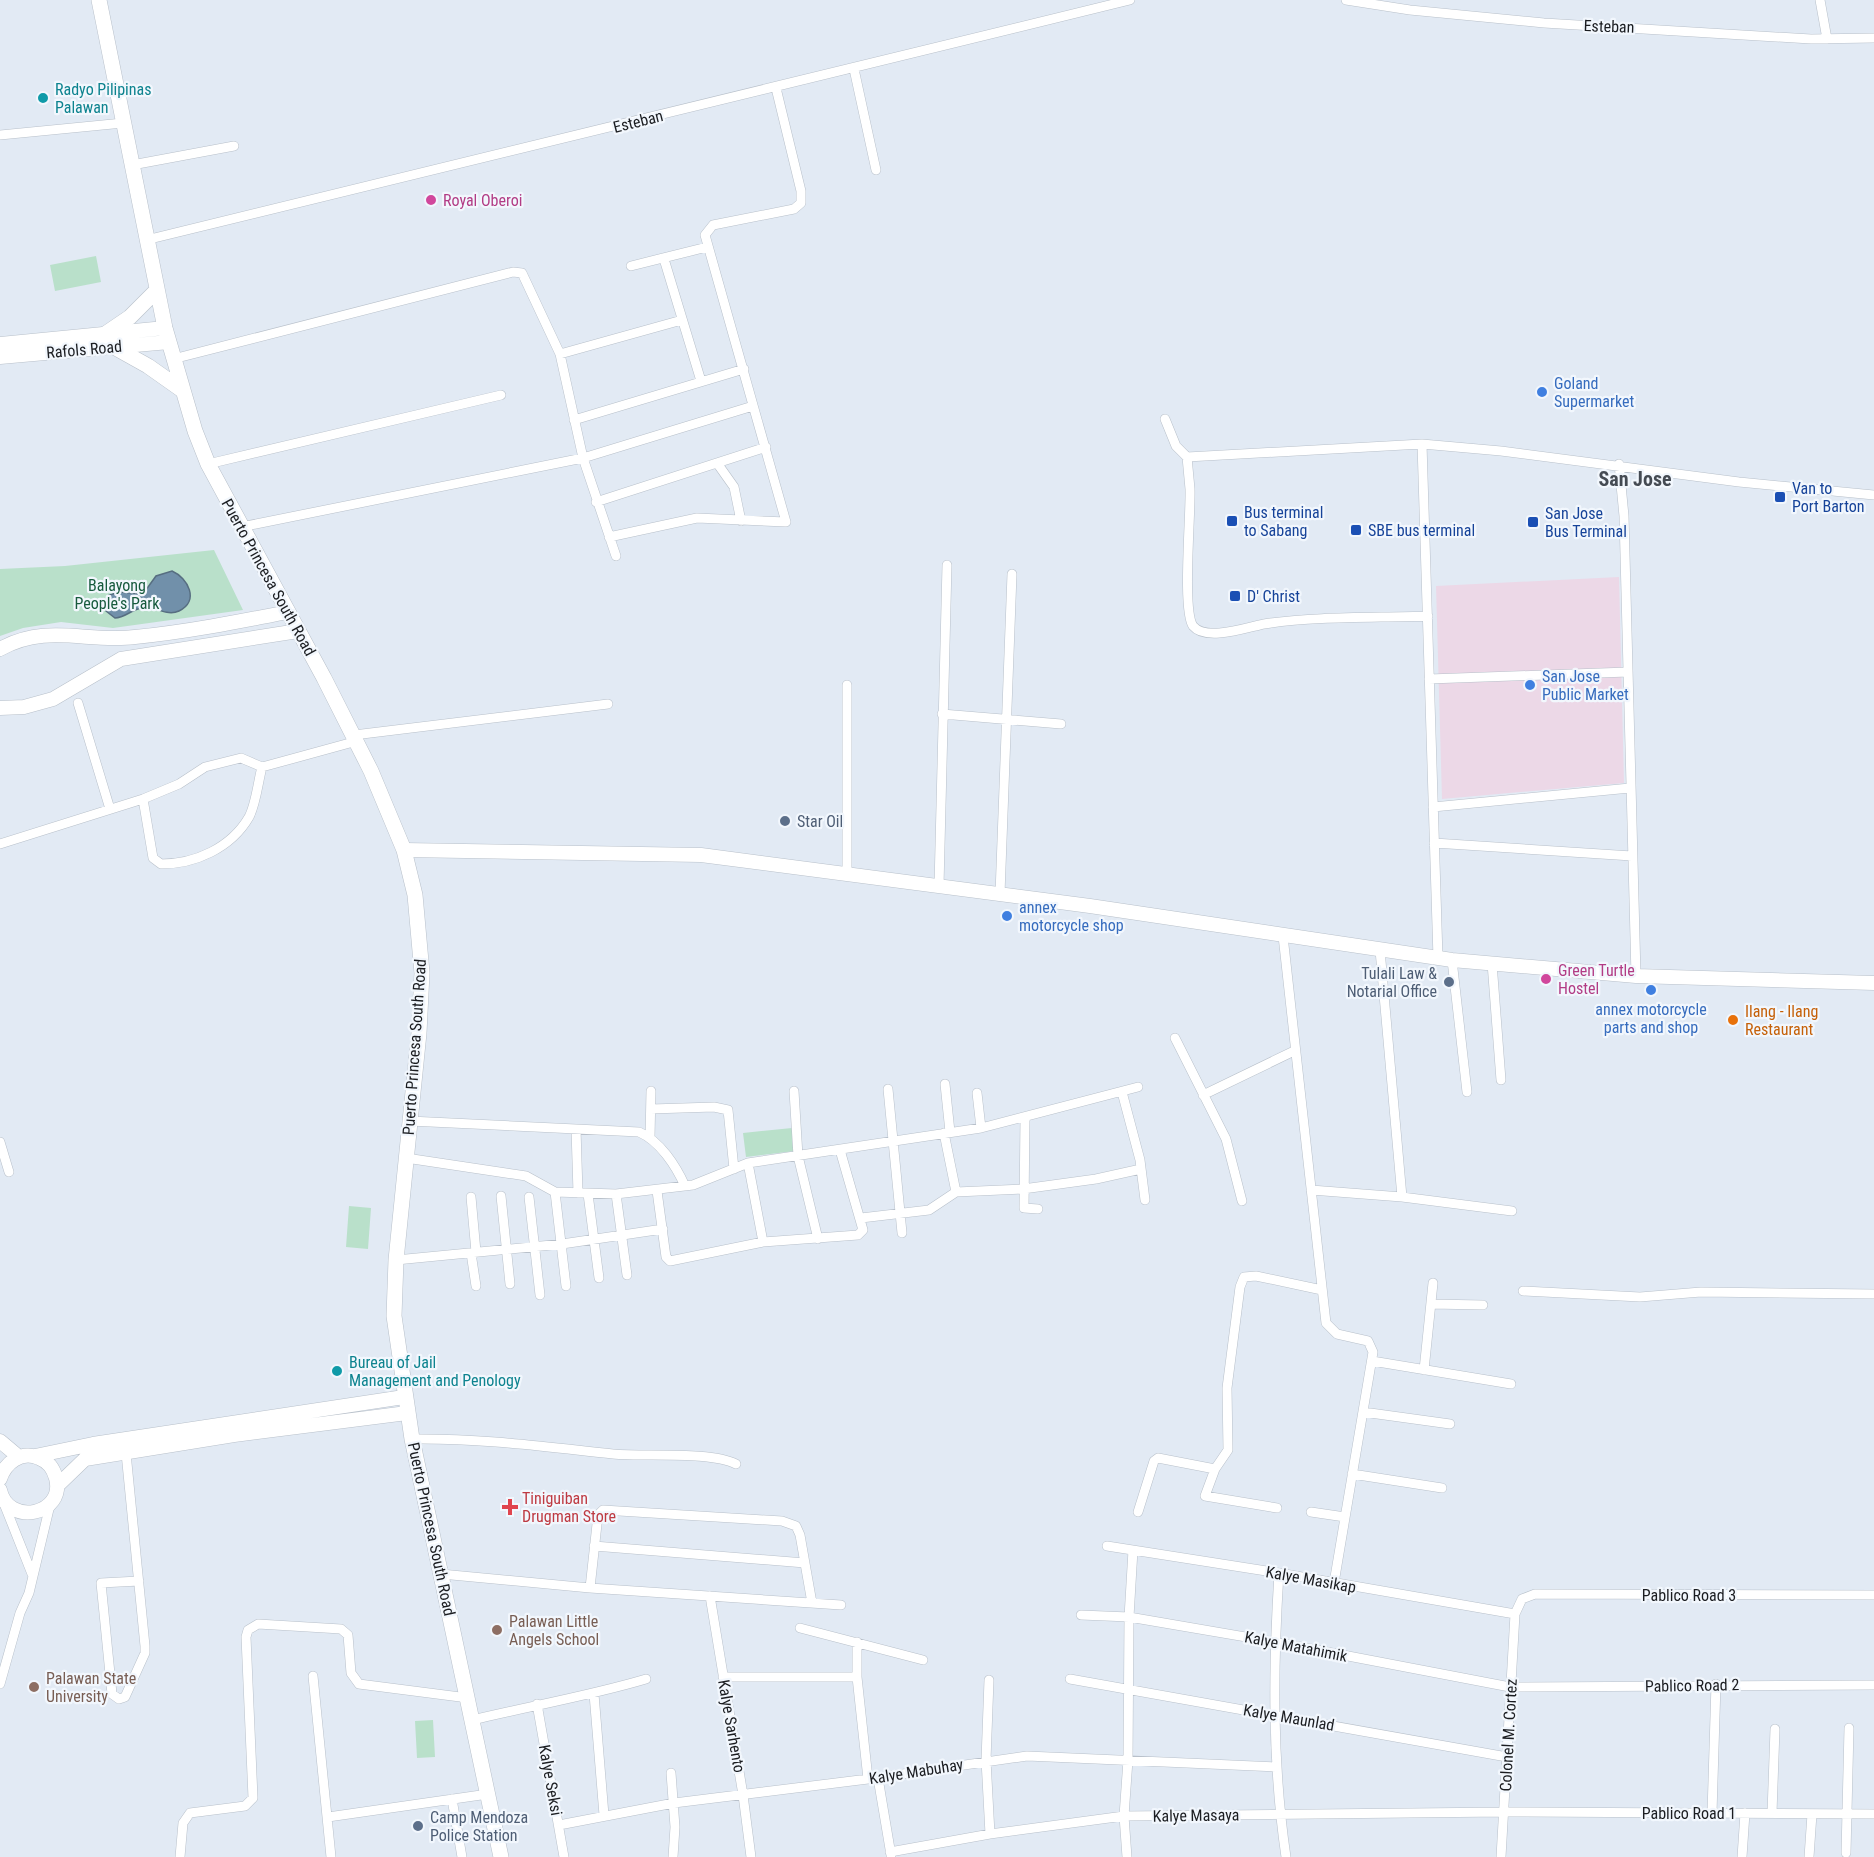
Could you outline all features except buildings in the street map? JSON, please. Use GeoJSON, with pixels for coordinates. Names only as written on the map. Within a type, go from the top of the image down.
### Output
{"type":"FeatureCollection","features":[{"type":"Feature","properties":{"kind":"main road","name":"Puerto Princesa South Road"},"geometry":{"type":"LineString","coordinates":[[99,0],[167,335],[182,390],[208,464],[355,738],[404,850],[415,896],[422,973],[396,1260],[394,1316],[404,1397],[412,1439],[501,1857]]}},
{"type":"Feature","properties":{"kind":"main road"},"geometry":{"type":"LineString","coordinates":[[157,290],[110,340],[182,390]]}},
{"type":"Feature","properties":{"kind":"street","name":"Esteban"},"geometry":{"type":"LineString","coordinates":[[146,240],[1130,0]]}},
{"type":"Feature","properties":{"kind":"street","name":"Esteban"},"geometry":{"type":"LineString","coordinates":[[1346,0],[1410,10],[1544,23],[1827,39],[1874,38]]}},
{"type":"Feature","properties":{"kind":"street"},"geometry":{"type":"LineString","coordinates":[[1820,0],[1827,39]]}},
{"type":"Feature","properties":{"kind":"street"},"geometry":{"type":"LineString","coordinates":[[854,69],[876,170]]}},
{"type":"Feature","properties":{"kind":"street"},"geometry":{"type":"LineString","coordinates":[[609,537],[687,519],[786,522],[744,369],[707,247],[706,231],[713,225],[794,208],[801,203],[801,191],[776,88]]}},
{"type":"Feature","properties":{"kind":"street"},"geometry":{"type":"LineString","coordinates":[[0,135],[123,123]]}},
{"type":"Feature","properties":{"kind":"street"},"geometry":{"type":"LineString","coordinates":[[132,165],[234,146]]}},
{"type":"Feature","properties":{"kind":"street"},"geometry":{"type":"LineString","coordinates":[[631,266],[707,247]]}},
{"type":"Feature","properties":{"kind":"street"},"geometry":{"type":"LineString","coordinates":[[664,259],[701,381]]}},
{"type":"Feature","properties":{"kind":"street"},"geometry":{"type":"LineString","coordinates":[[173,358],[513,272],[524,276],[560,354],[583,458],[616,556]]}},
{"type":"Feature","properties":{"kind":"street"},"geometry":{"type":"LineString","coordinates":[[560,354],[682,320]]}},
{"type":"Feature","properties":{"kind":"street","name":"Rafols Road"},"geometry":{"type":"LineString","coordinates":[[0,344],[110,340],[167,335]]}},
{"type":"Feature","properties":{"kind":"street","name":"Rafols Road"},"geometry":{"type":"LineString","coordinates":[[0,357],[110,340]]}},
{"type":"Feature","properties":{"kind":"street"},"geometry":{"type":"LineString","coordinates":[[574,420],[744,369]]}},
{"type":"Feature","properties":{"kind":"street"},"geometry":{"type":"LineString","coordinates":[[208,464],[501,394]]}},
{"type":"Feature","properties":{"kind":"street"},"geometry":{"type":"LineString","coordinates":[[241,526],[583,458],[753,405]]}},
{"type":"Feature","properties":{"kind":"street"},"geometry":{"type":"LineString","coordinates":[[1165,419],[1176,446],[1187,457],[1190,490],[1187,574],[1190,617],[1192,625],[1198,630],[1232,632],[1263,624],[1428,616]]}},
{"type":"Feature","properties":{"kind":"street"},"geometry":{"type":"LineString","coordinates":[[1187,457],[1422,444],[1619,464],[1739,482],[1874,495]]}},
{"type":"Feature","properties":{"kind":"street"},"geometry":{"type":"LineString","coordinates":[[1422,444],[1434,843],[1445,959],[1467,1092]]}},
{"type":"Feature","properties":{"kind":"street"},"geometry":{"type":"LineString","coordinates":[[596,502],[766,447]]}},
{"type":"Feature","properties":{"kind":"street"},"geometry":{"type":"LineString","coordinates":[[717,463],[734,487],[741,521]]}},
{"type":"Feature","properties":{"kind":"street"},"geometry":{"type":"LineString","coordinates":[[1619,464],[1623,516],[1636,976]]}},
{"type":"Feature","properties":{"kind":"street"},"geometry":{"type":"LineString","coordinates":[[939,886],[946,565]]}},
{"type":"Feature","properties":{"kind":"street"},"geometry":{"type":"LineString","coordinates":[[999,894],[1012,574]]}},
{"type":"Feature","properties":{"kind":"street"},"geometry":{"type":"LineString","coordinates":[[0,649],[37,636],[60,633],[106,638],[134,638],[288,612]]}},
{"type":"Feature","properties":{"kind":"street"},"geometry":{"type":"LineString","coordinates":[[0,708],[24,707],[53,699],[110,664],[142,655],[298,631]]}},
{"type":"Feature","properties":{"kind":"street"},"geometry":{"type":"LineString","coordinates":[[106,638],[112,650],[110,664]]}},
{"type":"Feature","properties":{"kind":"street"},"geometry":{"type":"LineString","coordinates":[[1429,679],[1628,672]]}},
{"type":"Feature","properties":{"kind":"street"},"geometry":{"type":"LineString","coordinates":[[847,685],[847,873]]}},
{"type":"Feature","properties":{"kind":"street"},"geometry":{"type":"LineString","coordinates":[[78,703],[110,809]]}},
{"type":"Feature","properties":{"kind":"street"},"geometry":{"type":"LineString","coordinates":[[0,844],[143,799],[179,784],[205,767],[241,758],[262,767],[355,738],[608,704]]}},
{"type":"Feature","properties":{"kind":"street"},"geometry":{"type":"LineString","coordinates":[[942,714],[1061,724]]}},
{"type":"Feature","properties":{"kind":"street"},"geometry":{"type":"LineString","coordinates":[[143,799],[153,858],[160,864],[187,862],[219,848],[249,816],[262,767]]}},
{"type":"Feature","properties":{"kind":"street"},"geometry":{"type":"LineString","coordinates":[[1433,807],[1630,788]]}},
{"type":"Feature","properties":{"kind":"street"},"geometry":{"type":"LineString","coordinates":[[1434,843],[1632,856]]}},
{"type":"Feature","properties":{"kind":"street"},"geometry":{"type":"LineString","coordinates":[[404,850],[701,855],[999,894],[1445,959],[1636,976],[1874,983]]}},
{"type":"Feature","properties":{"kind":"street"},"geometry":{"type":"LineString","coordinates":[[1283,936],[1326,1323],[1330,1329],[1368,1341],[1373,1347],[1334,1583]]}},
{"type":"Feature","properties":{"kind":"street"},"geometry":{"type":"LineString","coordinates":[[1380,950],[1402,1197]]}},
{"type":"Feature","properties":{"kind":"street"},"geometry":{"type":"LineString","coordinates":[[1492,963],[1501,1080]]}},
{"type":"Feature","properties":{"kind":"street"},"geometry":{"type":"LineString","coordinates":[[1175,1038],[1226,1140],[1242,1201]]}},
{"type":"Feature","properties":{"kind":"street"},"geometry":{"type":"LineString","coordinates":[[1203,1095],[1294,1051]]}},
{"type":"Feature","properties":{"kind":"street"},"geometry":{"type":"LineString","coordinates":[[945,1084],[947,1132],[956,1192]]}},
{"type":"Feature","properties":{"kind":"street"},"geometry":{"type":"LineString","coordinates":[[406,1158],[526,1176],[555,1192],[616,1194],[657,1191],[714,1179],[748,1163],[981,1128],[1138,1087]]}},
{"type":"Feature","properties":{"kind":"street"},"geometry":{"type":"LineString","coordinates":[[888,1089],[899,1213],[903,1233]]}},
{"type":"Feature","properties":{"kind":"street"},"geometry":{"type":"LineString","coordinates":[[650,1137],[651,1091]]}},
{"type":"Feature","properties":{"kind":"street"},"geometry":{"type":"LineString","coordinates":[[794,1091],[798,1156],[818,1239]]}},
{"type":"Feature","properties":{"kind":"street"},"geometry":{"type":"LineString","coordinates":[[1122,1092],[1141,1169],[1145,1200]]}},
{"type":"Feature","properties":{"kind":"street"},"geometry":{"type":"LineString","coordinates":[[977,1093],[981,1128]]}},
{"type":"Feature","properties":{"kind":"street"},"geometry":{"type":"LineString","coordinates":[[651,1109],[714,1107],[728,1110],[734,1169]]}},
{"type":"Feature","properties":{"kind":"street"},"geometry":{"type":"LineString","coordinates":[[1025,1118],[1024,1209],[1038,1209]]}},
{"type":"Feature","properties":{"kind":"street"},"geometry":{"type":"LineString","coordinates":[[409,1121],[626,1131],[650,1137],[676,1168],[685,1186]]}},
{"type":"Feature","properties":{"kind":"street"},"geometry":{"type":"LineString","coordinates":[[576,1129],[578,1193]]}},
{"type":"Feature","properties":{"kind":"street"},"geometry":{"type":"LineString","coordinates":[[0,1142],[9,1172]]}},
{"type":"Feature","properties":{"kind":"street"},"geometry":{"type":"LineString","coordinates":[[657,1191],[666,1257],[670,1262],[763,1242],[858,1235],[863,1230],[861,1218],[840,1150]]}},
{"type":"Feature","properties":{"kind":"street"},"geometry":{"type":"LineString","coordinates":[[748,1163],[763,1242]]}},
{"type":"Feature","properties":{"kind":"street"},"geometry":{"type":"LineString","coordinates":[[861,1218],[929,1210],[956,1192],[1023,1190],[1096,1179],[1141,1169]]}},
{"type":"Feature","properties":{"kind":"street"},"geometry":{"type":"LineString","coordinates":[[1311,1190],[1402,1197],[1512,1211]]}},
{"type":"Feature","properties":{"kind":"street"},"geometry":{"type":"LineString","coordinates":[[555,1192],[566,1286]]}},
{"type":"Feature","properties":{"kind":"street"},"geometry":{"type":"LineString","coordinates":[[588,1194],[599,1278]]}},
{"type":"Feature","properties":{"kind":"street"},"geometry":{"type":"LineString","coordinates":[[616,1194],[627,1275]]}},
{"type":"Feature","properties":{"kind":"street"},"geometry":{"type":"LineString","coordinates":[[501,1196],[510,1284]]}},
{"type":"Feature","properties":{"kind":"street"},"geometry":{"type":"LineString","coordinates":[[471,1197],[476,1286]]}},
{"type":"Feature","properties":{"kind":"street"},"geometry":{"type":"LineString","coordinates":[[529,1197],[540,1294]]}},
{"type":"Feature","properties":{"kind":"street"},"geometry":{"type":"LineString","coordinates":[[396,1260],[562,1244],[663,1229]]}},
{"type":"Feature","properties":{"kind":"street"},"geometry":{"type":"LineString","coordinates":[[1277,1508],[1208,1499],[1204,1493],[1215,1469],[1228,1450],[1227,1388],[1242,1280],[1256,1276],[1322,1290]]}},
{"type":"Feature","properties":{"kind":"street"},"geometry":{"type":"LineString","coordinates":[[1424,1370],[1433,1282]]}},
{"type":"Feature","properties":{"kind":"street"},"geometry":{"type":"LineString","coordinates":[[1523,1291],[1640,1297],[1701,1292],[1874,1294]]}},
{"type":"Feature","properties":{"kind":"street"},"geometry":{"type":"LineString","coordinates":[[1431,1304],[1483,1305]]}},
{"type":"Feature","properties":{"kind":"street"},"geometry":{"type":"LineString","coordinates":[[1372,1361],[1511,1384]]}},
{"type":"Feature","properties":{"kind":"street"},"geometry":{"type":"LineString","coordinates":[[0,1479],[9,1462],[19,1457],[404,1397]]}},
{"type":"Feature","properties":{"kind":"street"},"geometry":{"type":"LineString","coordinates":[[1363,1412],[1450,1424]]}},
{"type":"Feature","properties":{"kind":"street"},"geometry":{"type":"LineString","coordinates":[[0,1684],[2,1667],[29,1593],[50,1505],[58,1485],[85,1459],[234,1435],[407,1413]]}},
{"type":"Feature","properties":{"kind":"street"},"geometry":{"type":"LineString","coordinates":[[412,1439],[466,1438],[499,1444],[582,1449],[614,1454],[718,1459],[736,1464]]}},
{"type":"Feature","properties":{"kind":"street"},"geometry":{"type":"LineString","coordinates":[[0,1441],[19,1457]]}},
{"type":"Feature","properties":{"kind":"street"},"geometry":{"type":"LineString","coordinates":[[126,1453],[139,1581],[145,1653],[125,1697],[119,1699],[112,1694],[101,1583],[139,1581]]}},
{"type":"Feature","properties":{"kind":"street"},"geometry":{"type":"LineString","coordinates":[[35,1456],[54,1469],[58,1485]]}},
{"type":"Feature","properties":{"kind":"street"},"geometry":{"type":"LineString","coordinates":[[1138,1512],[1154,1461],[1158,1458],[1215,1469]]}},
{"type":"Feature","properties":{"kind":"street"},"geometry":{"type":"LineString","coordinates":[[1352,1474],[1442,1488]]}},
{"type":"Feature","properties":{"kind":"street"},"geometry":{"type":"LineString","coordinates":[[0,1491],[6,1504],[22,1512],[40,1512],[50,1505]]}},
{"type":"Feature","properties":{"kind":"street"},"geometry":{"type":"LineString","coordinates":[[0,1491],[32,1574]]}},
{"type":"Feature","properties":{"kind":"street"},"geometry":{"type":"LineString","coordinates":[[590,1588],[598,1515],[603,1510],[782,1521],[796,1526],[812,1603]]}},
{"type":"Feature","properties":{"kind":"street"},"geometry":{"type":"LineString","coordinates":[[1311,1512],[1345,1517]]}},
{"type":"Feature","properties":{"kind":"street"},"geometry":{"type":"LineString","coordinates":[[594,1546],[805,1563]]}},
{"type":"Feature","properties":{"kind":"street","name":"Kalye Masikap"},"geometry":{"type":"LineString","coordinates":[[1107,1546],[1515,1614]]}},
{"type":"Feature","properties":{"kind":"street"},"geometry":{"type":"LineString","coordinates":[[1127,1857],[1124,1816],[1128,1760],[1129,1617],[1133,1550]]}},
{"type":"Feature","properties":{"kind":"street"},"geometry":{"type":"LineString","coordinates":[[1279,1573],[1274,1714],[1276,1767],[1286,1857]]}},
{"type":"Feature","properties":{"kind":"street"},"geometry":{"type":"LineString","coordinates":[[441,1574],[590,1588],[841,1605]]}},
{"type":"Feature","properties":{"kind":"street","name":"Pablico Road 3"},"geometry":{"type":"LineString","coordinates":[[1515,1614],[1522,1599],[1535,1594],[1874,1595]]}},
{"type":"Feature","properties":{"kind":"street","name":"Kalye Sarhento"},"geometry":{"type":"LineString","coordinates":[[710,1596],[751,1857]]}},
{"type":"Feature","properties":{"kind":"street","name":"Colonel M. Cortez"},"geometry":{"type":"LineString","coordinates":[[1501,1857],[1515,1614]]}},
{"type":"Feature","properties":{"kind":"street","name":"Kalye Matahimik"},"geometry":{"type":"LineString","coordinates":[[1081,1615],[1129,1617],[1275,1641],[1510,1687]]}},
{"type":"Feature","properties":{"kind":"street"},"geometry":{"type":"LineString","coordinates":[[180,1857],[183,1823],[187,1815],[195,1810],[245,1806],[252,1798],[246,1637],[252,1626],[258,1624],[341,1629],[348,1635],[351,1673],[359,1684],[468,1698]]}},
{"type":"Feature","properties":{"kind":"street"},"geometry":{"type":"LineString","coordinates":[[800,1628],[922,1660]]}},
{"type":"Feature","properties":{"kind":"street"},"geometry":{"type":"LineString","coordinates":[[857,1642],[857,1677],[873,1779],[891,1854]]}},
{"type":"Feature","properties":{"kind":"street"},"geometry":{"type":"LineString","coordinates":[[313,1676],[331,1857]]}},
{"type":"Feature","properties":{"kind":"street"},"geometry":{"type":"LineString","coordinates":[[723,1677],[857,1677]]}},
{"type":"Feature","properties":{"kind":"street"},"geometry":{"type":"LineString","coordinates":[[472,1720],[537,1704],[594,1694],[646,1679]]}},
{"type":"Feature","properties":{"kind":"street","name":"Kalye Maunlad"},"geometry":{"type":"LineString","coordinates":[[1070,1679],[1507,1757]]}},
{"type":"Feature","properties":{"kind":"street"},"geometry":{"type":"LineString","coordinates":[[989,1680],[986,1760],[990,1834]]}},
{"type":"Feature","properties":{"kind":"street"},"geometry":{"type":"LineString","coordinates":[[1712,1813],[1716,1684]]}},
{"type":"Feature","properties":{"kind":"street","name":"Pablico Road 2"},"geometry":{"type":"LineString","coordinates":[[1510,1687],[1716,1684],[1874,1685]]}},
{"type":"Feature","properties":{"kind":"street"},"geometry":{"type":"LineString","coordinates":[[594,1694],[604,1815]]}},
{"type":"Feature","properties":{"kind":"street","name":"Kalye Seksi"},"geometry":{"type":"LineString","coordinates":[[537,1704],[564,1857]]}},
{"type":"Feature","properties":{"kind":"street"},"geometry":{"type":"LineString","coordinates":[[1845,1852],[1849,1728]]}},
{"type":"Feature","properties":{"kind":"street"},"geometry":{"type":"LineString","coordinates":[[1772,1814],[1775,1729]]}},
{"type":"Feature","properties":{"kind":"street","name":"Kalye Mabuhay"},"geometry":{"type":"LineString","coordinates":[[560,1825],[674,1803],[873,1779],[986,1760],[1027,1756],[1276,1767]]}},
{"type":"Feature","properties":{"kind":"street"},"geometry":{"type":"LineString","coordinates":[[671,1773],[674,1803],[673,1857]]}},
{"type":"Feature","properties":{"kind":"street"},"geometry":{"type":"LineString","coordinates":[[328,1817],[488,1794]]}},
{"type":"Feature","properties":{"kind":"street"},"geometry":{"type":"LineString","coordinates":[[452,1798],[462,1857]]}},
{"type":"Feature","properties":{"kind":"street","name":"Pablico Road 1"},"geometry":{"type":"LineString","coordinates":[[1504,1812],[1874,1814]]}},
{"type":"Feature","properties":{"kind":"street","name":"Kalye Masaya"},"geometry":{"type":"LineString","coordinates":[[891,1854],[990,1834],[1124,1816],[1504,1812]]}},
{"type":"Feature","properties":{"kind":"street"},"geometry":{"type":"LineString","coordinates":[[1742,1857],[1745,1813]]}},
{"type":"Feature","properties":{"kind":"street"},"geometry":{"type":"LineString","coordinates":[[1809,1857],[1812,1814]]}},
{"type":"Feature","properties":{"kind":"shaded area","name":"San Jose Public Market"},"geometry":{"type":"Polygon","coordinates":[[[1619,577],[1624,783],[1442,799],[1436,586],[1619,577]]]}},
{"type":"Feature","properties":{"kind":"green space"},"geometry":{"type":"Polygon","coordinates":[[[96,256],[101,282],[55,291],[50,265],[96,256]]]}},
{"type":"Feature","properties":{"kind":"green space","name":"Balayong People's Park"},"geometry":{"type":"Polygon","coordinates":[[[214,550],[243,610],[113,628],[61,622],[23,628],[0,636],[0,569],[65,566],[214,550]]]}},
{"type":"Feature","properties":{"kind":"green space"},"geometry":{"type":"Polygon","coordinates":[[[792,1128],[795,1151],[746,1157],[743,1133],[792,1128]]]}},
{"type":"Feature","properties":{"kind":"green space"},"geometry":{"type":"Polygon","coordinates":[[[349,1206],[371,1208],[368,1249],[346,1247],[349,1206]]]}},
{"type":"Feature","properties":{"kind":"green space"},"geometry":{"type":"Polygon","coordinates":[[[433,1720],[435,1757],[417,1758],[415,1721],[433,1720]]]}},
{"type":"Feature","properties":{"kind":"water"},"geometry":{"type":"Polygon","coordinates":[[[172,571],[183,579],[189,590],[189,602],[179,611],[170,613],[142,608],[115,618],[106,611],[109,595],[120,592],[143,594],[156,576],[172,571]]]}},
{"type":"Feature","properties":{"kind":"place","name":"Radyo Pilipinas Palawan"},"geometry":{"type":"Point","coordinates":[43,98]}},
{"type":"Feature","properties":{"kind":"place","name":"Royal Oberoi"},"geometry":{"type":"Point","coordinates":[431,200]}},
{"type":"Feature","properties":{"kind":"place","name":"Goland Supermarket"},"geometry":{"type":"Point","coordinates":[1542,392]}},
{"type":"Feature","properties":{"kind":"place","name":"Van to Port Barton"},"geometry":{"type":"Point","coordinates":[1780,497]}},
{"type":"Feature","properties":{"kind":"place","name":"Bus terminal to Sabang"},"geometry":{"type":"Point","coordinates":[1232,521]}},
{"type":"Feature","properties":{"kind":"place","name":"San Jose Bus Terminal"},"geometry":{"type":"Point","coordinates":[1533,522]}},
{"type":"Feature","properties":{"kind":"place","name":"SBE bus terminal"},"geometry":{"type":"Point","coordinates":[1356,530]}},
{"type":"Feature","properties":{"kind":"place","name":"D' Christ"},"geometry":{"type":"Point","coordinates":[1235,596]}},
{"type":"Feature","properties":{"kind":"place","name":"San Jose Public Market"},"geometry":{"type":"Point","coordinates":[1530,685]}},
{"type":"Feature","properties":{"kind":"place","name":"Star Oil"},"geometry":{"type":"Point","coordinates":[785,821]}},
{"type":"Feature","properties":{"kind":"place","name":"annex motorcycle shop"},"geometry":{"type":"Point","coordinates":[1007,916]}},
{"type":"Feature","properties":{"kind":"place","name":"Green Turtle Hostel"},"geometry":{"type":"Point","coordinates":[1546,979]}},
{"type":"Feature","properties":{"kind":"place","name":"Tulali Law & Notarial Office"},"geometry":{"type":"Point","coordinates":[1449,982]}},
{"type":"Feature","properties":{"kind":"place","name":"annex motorcycle parts and shop"},"geometry":{"type":"Point","coordinates":[1651,990]}},
{"type":"Feature","properties":{"kind":"place","name":"Ilang - Ilang Restaurant"},"geometry":{"type":"Point","coordinates":[1733,1020]}},
{"type":"Feature","properties":{"kind":"place","name":"Bureau of Jail Management and Penology"},"geometry":{"type":"Point","coordinates":[337,1371]}},
{"type":"Feature","properties":{"kind":"place","name":"Tiniguiban Drugman Store"},"geometry":{"type":"Point","coordinates":[510,1507]}},
{"type":"Feature","properties":{"kind":"place","name":"Palawan Little Angels School"},"geometry":{"type":"Point","coordinates":[497,1630]}},
{"type":"Feature","properties":{"kind":"place","name":"Palawan State University"},"geometry":{"type":"Point","coordinates":[34,1687]}},
{"type":"Feature","properties":{"kind":"place","name":"Camp Mendoza Police Station"},"geometry":{"type":"Point","coordinates":[418,1826]}},
{"type":"Feature","properties":{"kind":"district","name":"San Jose"},"geometry":{"type":"Point","coordinates":[1635,479]}}]}
